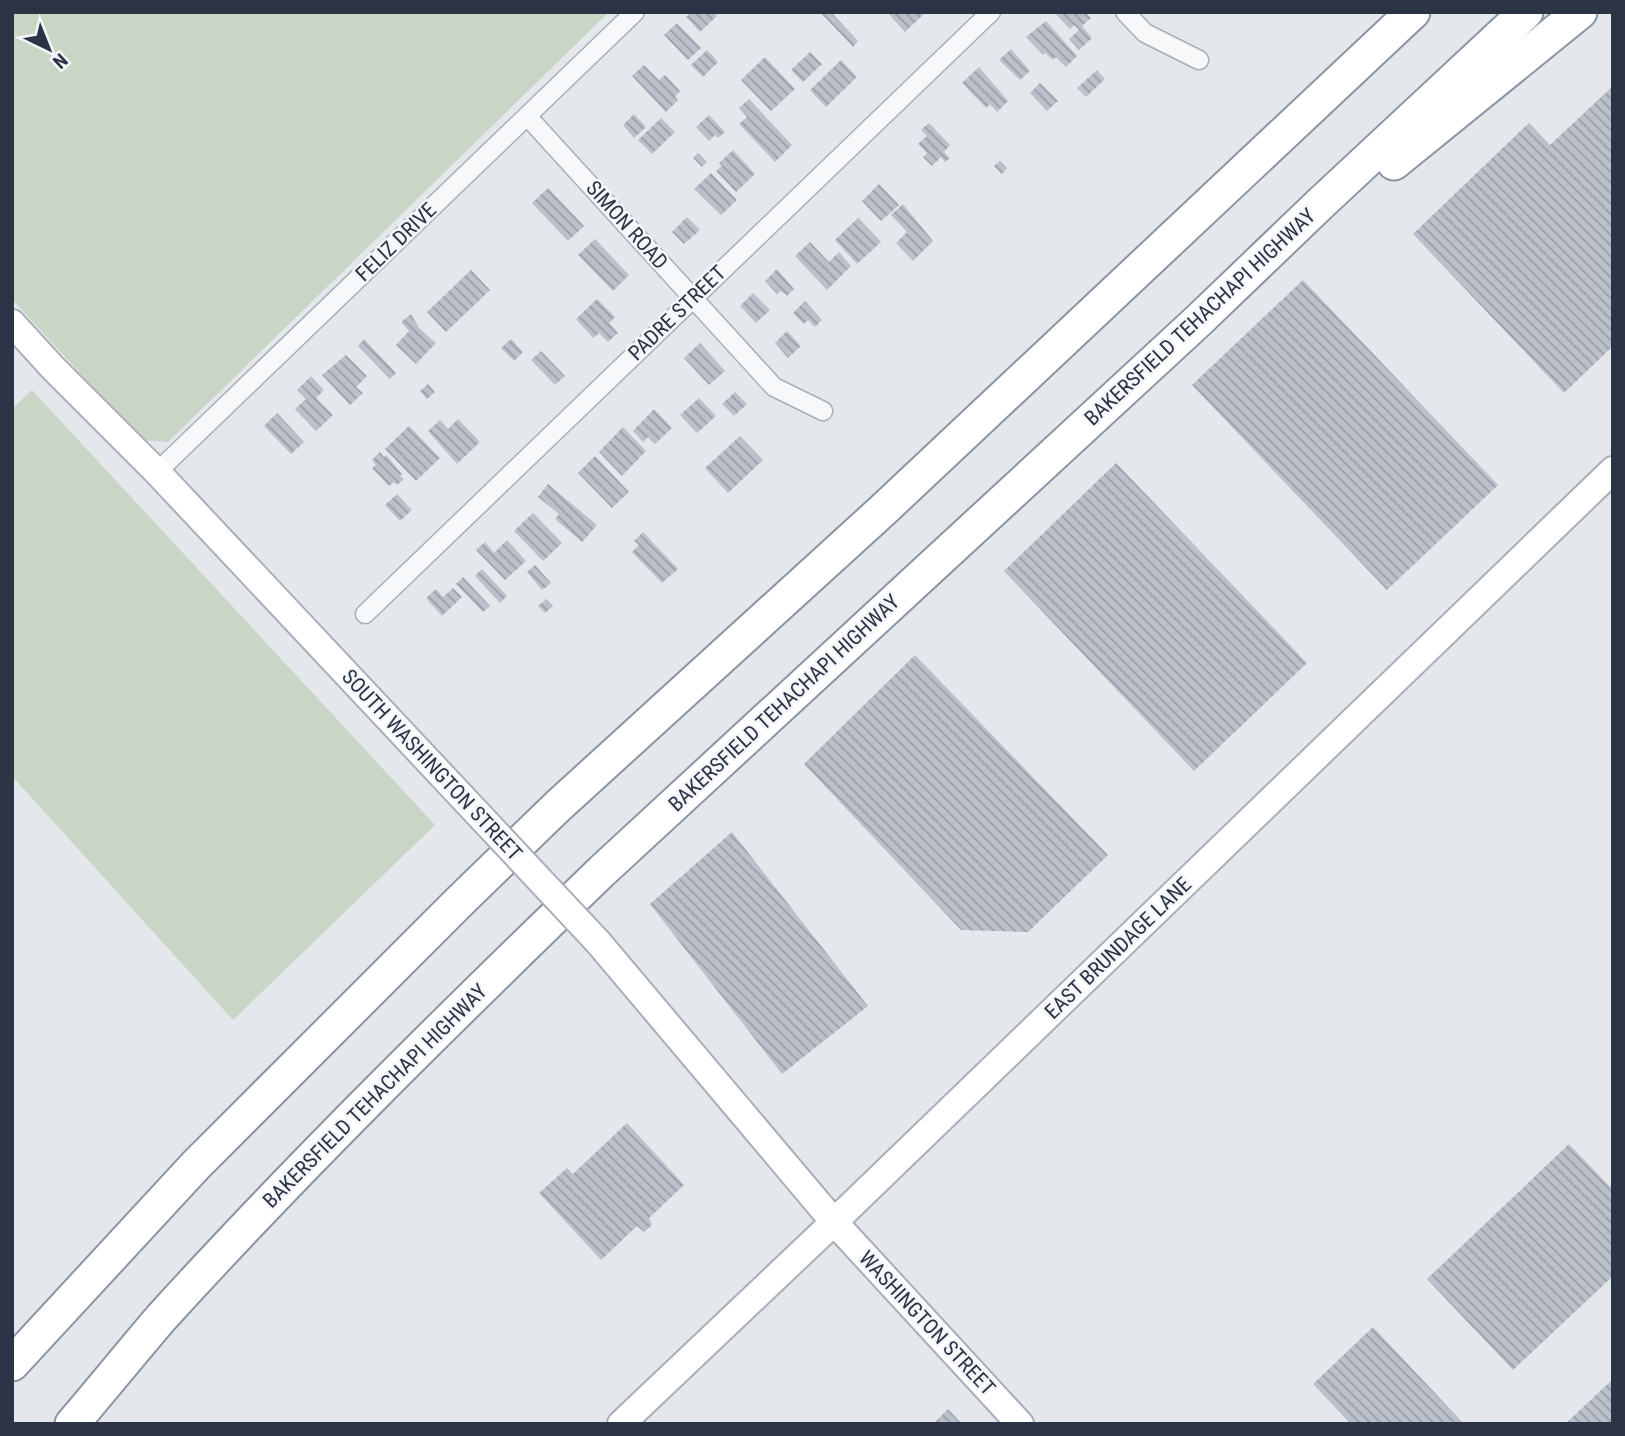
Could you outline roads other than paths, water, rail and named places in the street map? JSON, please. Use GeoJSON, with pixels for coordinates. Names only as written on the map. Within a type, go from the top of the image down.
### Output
{"type":"FeatureCollection","features":[{"type":"Feature","properties":{"kind":"highway"},"geometry":{"type":"LineString","coordinates":[[1276,142],[1319,74],[1383,12]]}},
{"type":"Feature","properties":{"kind":"highway"},"geometry":{"type":"LineString","coordinates":[[12,1364],[205,1155],[476,885],[558,806],[883,510],[1413,12]]}},
{"type":"Feature","properties":{"kind":"highway","name":"BAKERSFIELD TEHACHAPI HIGHWAY"},"geometry":{"type":"LineString","coordinates":[[72,1424],[160,1320],[270,1203],[409,1059],[518,952],[1198,321],[1526,12]]}},
{"type":"Feature","properties":{"kind":"highway"},"geometry":{"type":"LineString","coordinates":[[1321,203],[1389,166],[1580,12]]}},
{"type":"Feature","properties":{"kind":"highway"},"geometry":{"type":"LineString","coordinates":[[12,1357],[41,1332]]}},
{"type":"Feature","properties":{"kind":"street","name":"FELIZ DRIVE"},"geometry":{"type":"LineString","coordinates":[[157,472],[635,12]]}},
{"type":"Feature","properties":{"kind":"street","name":"PADRE STREET"},"geometry":{"type":"LineString","coordinates":[[365,614],[990,12]]}},
{"type":"Feature","properties":{"kind":"street"},"geometry":{"type":"LineString","coordinates":[[1125,12],[1145,33],[1199,60]]}},
{"type":"Feature","properties":{"kind":"street","name":"SIMON ROAD"},"geometry":{"type":"LineString","coordinates":[[527,116],[774,387],[823,411]]}},
{"type":"Feature","properties":{"kind":"street","name":"SOUTH WASHINGTON STREET"},"geometry":{"type":"LineString","coordinates":[[12,323],[157,472],[598,942],[834,1222]]}},
{"type":"Feature","properties":{"kind":"street","name":"EAST BRUNDAGE LANE"},"geometry":{"type":"LineString","coordinates":[[621,1424],[1613,470]]}},
{"type":"Feature","properties":{"kind":"street","name":"WASHINGTON STREET"},"geometry":{"type":"LineString","coordinates":[[834,1222],[1020,1424]]}}]}
